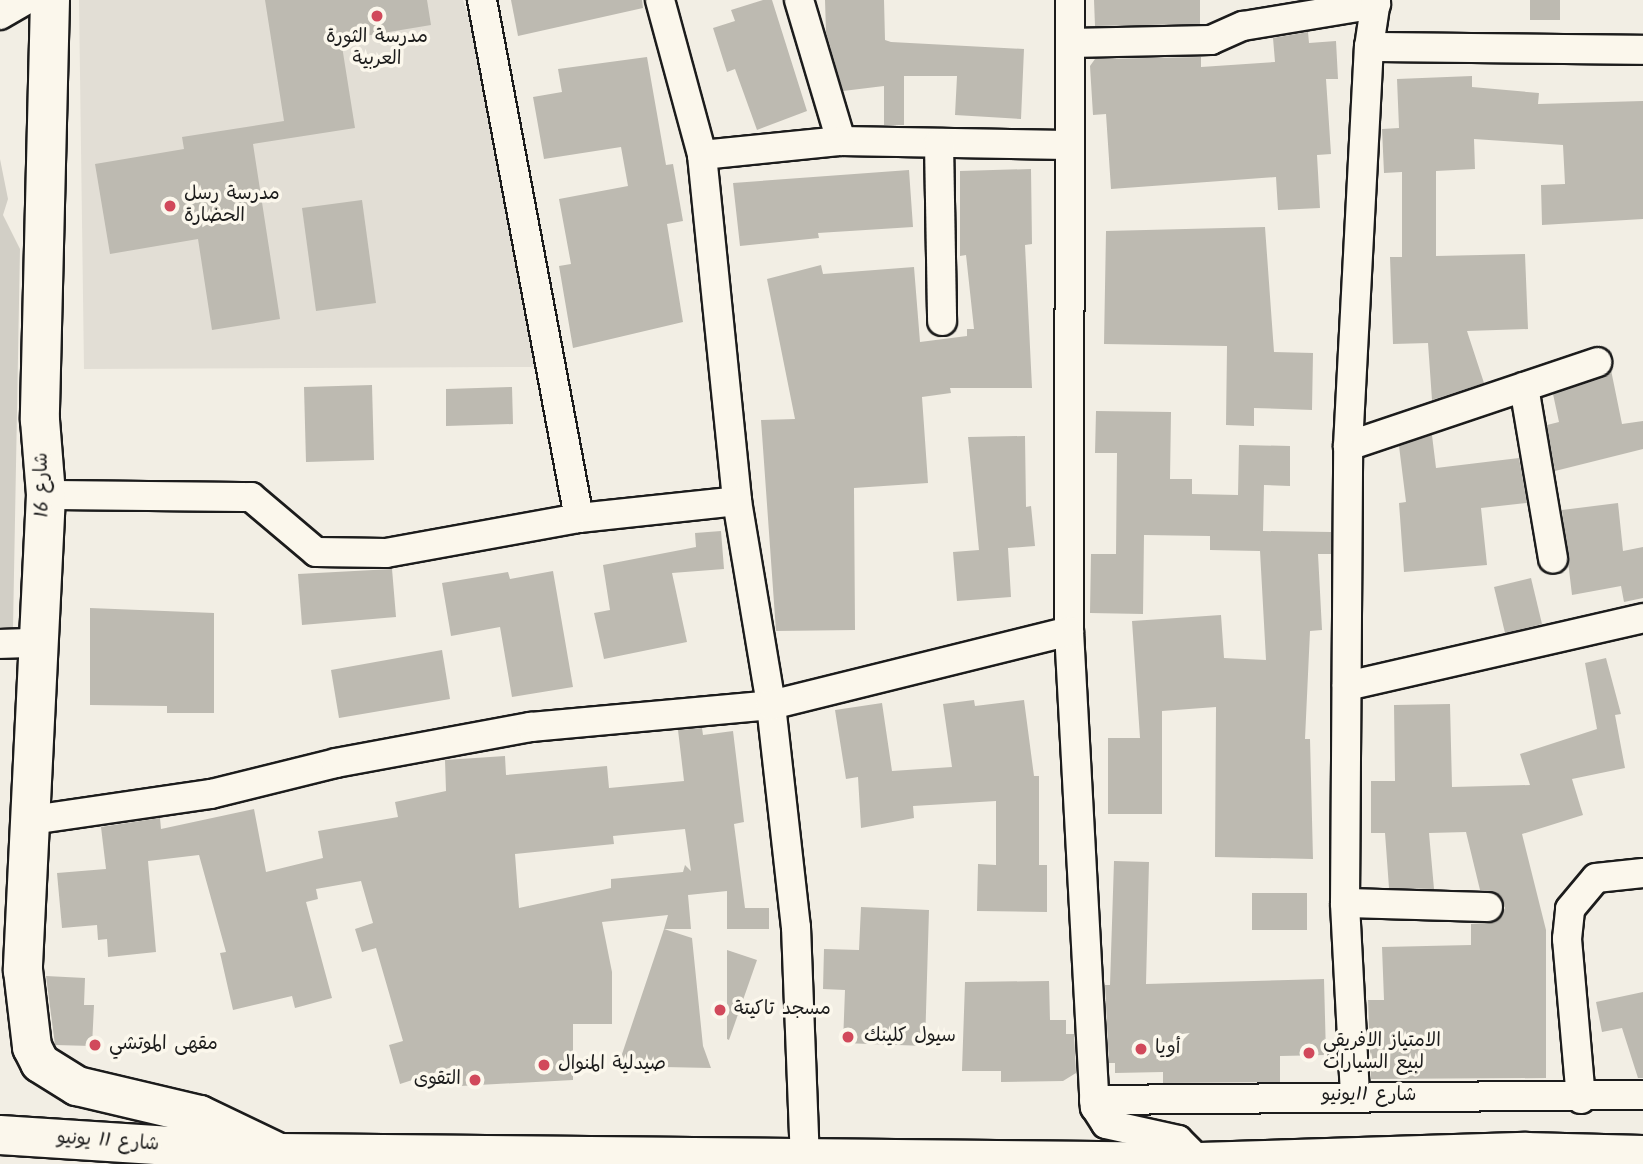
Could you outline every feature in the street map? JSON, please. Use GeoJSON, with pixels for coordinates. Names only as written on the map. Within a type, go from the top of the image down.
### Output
{"type":"FeatureCollection","features":[{"type":"Feature","properties":{"kind":"main road","name":"شارع 16"},"geometry":{"type":"LineString","coordinates":[[50,0],[40,420],[46,495],[23,970],[32,1047],[40,1063],[53,1074],[96,1092],[200,1115],[279,1153]]}},
{"type":"Feature","properties":{"kind":"main road"},"geometry":{"type":"LineString","coordinates":[[0,1006],[23,970]]}},
{"type":"Feature","properties":{"kind":"main road","name":"شارع 11 يونيو"},"geometry":{"type":"LineString","coordinates":[[0,1135],[279,1153],[1200,1163],[1526,1152],[1643,1155]]}},
{"type":"Feature","properties":{"kind":"street"},"geometry":{"type":"LineString","coordinates":[[0,15],[26,0]]}},
{"type":"Feature","properties":{"kind":"street"},"geometry":{"type":"LineString","coordinates":[[482,0],[579,518]]}},
{"type":"Feature","properties":{"kind":"street"},"geometry":{"type":"LineString","coordinates":[[660,0],[702,155],[737,501],[771,705],[796,928],[805,1158]]}},
{"type":"Feature","properties":{"kind":"street"},"geometry":{"type":"LineString","coordinates":[[799,0],[841,141]]}},
{"type":"Feature","properties":{"kind":"street"},"geometry":{"type":"LineString","coordinates":[[1070,0],[1067,145],[1069,631],[1094,1100],[1106,1124],[1178,1140],[1200,1163]]}},
{"type":"Feature","properties":{"kind":"street"},"geometry":{"type":"LineString","coordinates":[[1070,43],[1211,40],[1244,26],[1376,2],[1369,47],[1348,446],[1345,903],[1355,1095]]}},
{"type":"Feature","properties":{"kind":"street"},"geometry":{"type":"LineString","coordinates":[[1369,47],[1643,50]]}},
{"type":"Feature","properties":{"kind":"street"},"geometry":{"type":"LineString","coordinates":[[702,155],[841,141],[1067,145]]}},
{"type":"Feature","properties":{"kind":"street"},"geometry":{"type":"LineString","coordinates":[[939,143],[942,321]]}},
{"type":"Feature","properties":{"kind":"street"},"geometry":{"type":"LineString","coordinates":[[1348,446],[1597,362]]}},
{"type":"Feature","properties":{"kind":"street"},"geometry":{"type":"LineString","coordinates":[[1524,387],[1553,559]]}},
{"type":"Feature","properties":{"kind":"street"},"geometry":{"type":"LineString","coordinates":[[46,495],[251,497],[316,552],[386,553],[579,518],[737,501]]}},
{"type":"Feature","properties":{"kind":"street"},"geometry":{"type":"LineString","coordinates":[[1347,686],[1643,618]]}},
{"type":"Feature","properties":{"kind":"street"},"geometry":{"type":"LineString","coordinates":[[32,820],[211,794],[336,763],[531,727],[771,705],[1069,631]]}},
{"type":"Feature","properties":{"kind":"street"},"geometry":{"type":"LineString","coordinates":[[0,644],[38,643]]}},
{"type":"Feature","properties":{"kind":"street"},"geometry":{"type":"LineString","coordinates":[[1581,1099],[1567,939],[1570,909],[1596,877],[1643,873]]}},
{"type":"Feature","properties":{"kind":"street"},"geometry":{"type":"LineString","coordinates":[[1345,903],[1488,907]]}},
{"type":"Feature","properties":{"kind":"street","name":"شارع 11يونيو"},"geometry":{"type":"LineString","coordinates":[[1094,1100],[1355,1095],[1581,1099],[1643,1095]]}},
{"type":"Feature","properties":{"kind":"shaded area"},"geometry":{"type":"Polygon","coordinates":[[[79,0],[463,0],[499,113],[536,367],[84,369],[79,0]]]}},
{"type":"Feature","properties":{"kind":"shaded area"},"geometry":{"type":"Polygon","coordinates":[[[0,159],[8,199],[3,215],[20,249],[13,628],[0,629],[0,159]]]}},
{"type":"Feature","properties":{"kind":"building"},"geometry":{"type":"Polygon","coordinates":[[[265,0],[427,0],[431,25],[341,40],[355,128],[253,144],[280,319],[212,330],[198,239],[110,254],[95,164],[184,149],[182,137],[284,121],[265,0]]]}},
{"type":"Feature","properties":{"kind":"building"},"geometry":{"type":"Polygon","coordinates":[[[511,0],[642,0],[643,8],[518,36],[511,0]]]}},
{"type":"Feature","properties":{"kind":"building"},"geometry":{"type":"Polygon","coordinates":[[[763,0],[772,0],[807,111],[757,130],[735,69],[727,72],[713,28],[735,21],[731,10],[763,0]]]}},
{"type":"Feature","properties":{"kind":"building"},"geometry":{"type":"Polygon","coordinates":[[[825,0],[884,0],[885,40],[891,42],[1024,49],[1021,119],[955,115],[957,76],[904,76],[904,125],[884,125],[884,86],[843,91],[826,32],[825,0]]]}},
{"type":"Feature","properties":{"kind":"building"},"geometry":{"type":"Polygon","coordinates":[[[1094,0],[1200,0],[1200,24],[1095,26],[1094,0]]]}},
{"type":"Feature","properties":{"kind":"building"},"geometry":{"type":"Polygon","coordinates":[[[1530,0],[1560,0],[1560,20],[1530,20],[1530,0]]]}},
{"type":"Feature","properties":{"kind":"building"},"geometry":{"type":"Polygon","coordinates":[[[1308,32],[1309,43],[1336,41],[1338,79],[1326,79],[1331,154],[1317,155],[1320,208],[1278,210],[1276,177],[1111,189],[1106,114],[1093,115],[1090,66],[1095,59],[1201,57],[1201,67],[1275,62],[1273,38],[1308,32]]]}},
{"type":"Feature","properties":{"kind":"building"},"geometry":{"type":"Polygon","coordinates":[[[647,57],[666,165],[673,164],[683,221],[667,224],[683,322],[573,348],[559,266],[571,264],[559,199],[628,186],[621,147],[544,159],[533,97],[562,92],[558,69],[647,57]]]}},
{"type":"Feature","properties":{"kind":"building"},"geometry":{"type":"Polygon","coordinates":[[[1472,76],[1472,87],[1539,93],[1538,104],[1643,101],[1643,219],[1542,225],[1541,185],[1565,184],[1563,145],[1474,139],[1475,169],[1436,171],[1436,256],[1525,254],[1528,329],[1467,331],[1484,383],[1432,400],[1428,343],[1393,344],[1390,257],[1402,257],[1402,172],[1384,173],[1382,129],[1399,128],[1397,79],[1472,76]]]}},
{"type":"Feature","properties":{"kind":"building"},"geometry":{"type":"Polygon","coordinates":[[[1031,169],[1032,244],[1025,245],[1032,388],[950,388],[951,393],[922,397],[928,483],[854,488],[855,630],[776,631],[761,420],[795,419],[767,279],[821,265],[823,274],[914,267],[920,342],[967,336],[967,329],[974,329],[966,255],[960,256],[960,171],[1031,169]]]}},
{"type":"Feature","properties":{"kind":"building"},"geometry":{"type":"Polygon","coordinates":[[[909,170],[913,227],[818,233],[819,238],[740,246],[733,183],[909,170]]]}},
{"type":"Feature","properties":{"kind":"building"},"geometry":{"type":"Polygon","coordinates":[[[362,200],[376,303],[316,311],[302,208],[362,200]]]}},
{"type":"Feature","properties":{"kind":"building"},"geometry":{"type":"Polygon","coordinates":[[[1265,227],[1274,352],[1313,353],[1312,410],[1254,408],[1254,426],[1226,425],[1227,346],[1104,344],[1106,231],[1265,227]]]}},
{"type":"Feature","properties":{"kind":"building"},"geometry":{"type":"Polygon","coordinates":[[[1611,370],[1622,424],[1643,421],[1643,449],[1555,471],[1547,425],[1559,422],[1553,394],[1611,370]]]}},
{"type":"Feature","properties":{"kind":"building"},"geometry":{"type":"Polygon","coordinates":[[[372,385],[374,460],[306,462],[304,387],[372,385]]]}},
{"type":"Feature","properties":{"kind":"building"},"geometry":{"type":"Polygon","coordinates":[[[512,387],[513,424],[446,426],[446,389],[512,387]]]}},
{"type":"Feature","properties":{"kind":"building"},"geometry":{"type":"Polygon","coordinates":[[[1096,411],[1171,412],[1170,479],[1192,479],[1192,494],[1238,495],[1239,445],[1290,446],[1290,486],[1264,485],[1263,531],[1331,532],[1331,554],[1318,554],[1322,630],[1310,631],[1305,739],[1310,739],[1313,859],[1215,857],[1216,707],[1162,711],[1162,814],[1108,814],[1108,738],[1140,738],[1132,621],[1221,615],[1224,658],[1266,660],[1260,551],[1210,550],[1210,536],[1144,535],[1143,614],[1090,613],[1091,554],[1116,554],[1117,453],[1095,453],[1096,411]]]}},
{"type":"Feature","properties":{"kind":"building"},"geometry":{"type":"Polygon","coordinates":[[[1432,435],[1436,468],[1519,458],[1527,503],[1481,508],[1487,565],[1404,572],[1399,503],[1406,502],[1399,446],[1432,435]]]}},
{"type":"Feature","properties":{"kind":"building"},"geometry":{"type":"Polygon","coordinates":[[[1025,436],[1026,507],[1031,506],[1035,546],[1008,548],[1011,597],[957,601],[953,552],[979,550],[968,437],[1025,436]]]}},
{"type":"Feature","properties":{"kind":"building"},"geometry":{"type":"Polygon","coordinates":[[[1618,503],[1623,551],[1643,547],[1643,598],[1624,602],[1621,586],[1572,595],[1562,510],[1618,503]]]}},
{"type":"Feature","properties":{"kind":"building"},"geometry":{"type":"Polygon","coordinates":[[[721,531],[724,569],[672,573],[687,642],[604,659],[594,613],[610,610],[603,565],[696,547],[695,533],[721,531]]]}},
{"type":"Feature","properties":{"kind":"building"},"geometry":{"type":"Polygon","coordinates":[[[392,569],[396,617],[302,625],[298,574],[392,569]]]}},
{"type":"Feature","properties":{"kind":"building"},"geometry":{"type":"Polygon","coordinates":[[[553,571],[573,687],[512,697],[500,627],[451,636],[442,583],[508,572],[510,579],[553,571]]]}},
{"type":"Feature","properties":{"kind":"building"},"geometry":{"type":"Polygon","coordinates":[[[1531,578],[1542,624],[1505,633],[1494,587],[1531,578]]]}},
{"type":"Feature","properties":{"kind":"building"},"geometry":{"type":"Polygon","coordinates":[[[90,608],[214,613],[214,713],[167,713],[167,706],[90,705],[90,608]]]}},
{"type":"Feature","properties":{"kind":"building"},"geometry":{"type":"Polygon","coordinates":[[[442,650],[450,699],[339,718],[331,670],[442,650]]]}},
{"type":"Feature","properties":{"kind":"building"},"geometry":{"type":"Polygon","coordinates":[[[1606,658],[1621,714],[1615,715],[1625,768],[1572,779],[1583,815],[1522,834],[1546,930],[1546,1078],[1371,1079],[1368,1000],[1384,1000],[1382,947],[1471,945],[1471,924],[1495,922],[1505,908],[1497,893],[1480,890],[1466,832],[1429,833],[1434,889],[1389,888],[1385,833],[1371,833],[1371,781],[1395,781],[1394,705],[1450,704],[1452,787],[1530,785],[1520,754],[1597,729],[1585,663],[1606,658]]]}},
{"type":"Feature","properties":{"kind":"building"},"geometry":{"type":"Polygon","coordinates":[[[974,700],[975,706],[1024,700],[1034,776],[1039,776],[1039,865],[1047,865],[1047,912],[977,911],[978,864],[996,865],[996,801],[913,806],[914,818],[861,828],[858,777],[846,779],[835,710],[882,703],[892,771],[952,767],[943,704],[974,700]]]}},
{"type":"Feature","properties":{"kind":"building"},"geometry":{"type":"Polygon","coordinates":[[[702,728],[703,735],[733,731],[744,822],[734,824],[745,908],[769,908],[769,929],[727,929],[727,891],[688,895],[691,929],[664,929],[668,915],[602,922],[612,972],[612,1024],[573,1024],[573,1080],[460,1086],[452,1067],[400,1084],[389,1045],[403,1041],[376,948],[362,952],[355,929],[373,923],[361,881],[316,889],[318,899],[306,902],[332,998],[295,1008],[292,996],[233,1010],[220,953],[226,952],[199,855],[148,861],[156,952],[108,957],[107,939],[98,940],[97,925],[62,928],[57,873],[106,869],[101,827],[160,818],[161,829],[254,809],[266,872],[323,858],[318,831],[398,817],[395,802],[446,791],[445,760],[505,756],[506,775],[607,766],[609,788],[684,781],[678,730],[702,728]],[[685,829],[613,836],[614,844],[515,854],[519,908],[611,888],[611,879],[683,872],[685,865],[691,871],[685,829]]]}},
{"type":"Feature","properties":{"kind":"building"},"geometry":{"type":"Polygon","coordinates":[[[1114,861],[1149,862],[1146,984],[1324,979],[1326,1055],[1280,1056],[1280,1082],[1163,1083],[1163,1072],[1115,1073],[1115,1063],[1109,1063],[1105,985],[1110,985],[1114,861]]]}},
{"type":"Feature","properties":{"kind":"building"},"geometry":{"type":"Polygon","coordinates":[[[1252,893],[1307,893],[1307,930],[1252,930],[1252,893]]]}},
{"type":"Feature","properties":{"kind":"building"},"geometry":{"type":"Polygon","coordinates":[[[861,907],[929,910],[925,1046],[843,1043],[845,990],[823,989],[824,949],[859,950],[861,907]]]}},
{"type":"Feature","properties":{"kind":"building"},"geometry":{"type":"Polygon","coordinates":[[[664,929],[692,938],[703,1046],[711,1068],[618,1066],[664,929]]]}},
{"type":"Feature","properties":{"kind":"building"},"geometry":{"type":"Polygon","coordinates":[[[727,950],[757,960],[729,1040],[727,1039],[727,950]]]}},
{"type":"Feature","properties":{"kind":"building"},"geometry":{"type":"Polygon","coordinates":[[[46,976],[85,978],[84,1005],[94,1005],[92,1046],[55,1045],[46,976]]]}},
{"type":"Feature","properties":{"kind":"building"},"geometry":{"type":"Polygon","coordinates":[[[1049,981],[1050,1020],[1066,1020],[1066,1034],[1074,1034],[1076,1073],[1063,1081],[1001,1082],[1001,1071],[962,1071],[965,982],[1049,981]]]}},
{"type":"Feature","properties":{"kind":"building"},"geometry":{"type":"Polygon","coordinates":[[[1643,992],[1643,1078],[1638,1078],[1622,1028],[1602,1032],[1596,1002],[1643,992]]]}},
{"type":"Feature","properties":{"kind":"place","name":"مدرسة الثورة العربية"},"geometry":{"type":"Point","coordinates":[377,16]}},
{"type":"Feature","properties":{"kind":"place","name":"مدرسة رسل الحضارة"},"geometry":{"type":"Point","coordinates":[170,206]}},
{"type":"Feature","properties":{"kind":"place","name":"مسجد تاكيتة"},"geometry":{"type":"Point","coordinates":[720,1010]}},
{"type":"Feature","properties":{"kind":"place","name":"سيول كلينك"},"geometry":{"type":"Point","coordinates":[848,1037]}},
{"type":"Feature","properties":{"kind":"place","name":"مقهى الموتشي"},"geometry":{"type":"Point","coordinates":[95,1045]}},
{"type":"Feature","properties":{"kind":"place","name":"أويا"},"geometry":{"type":"Point","coordinates":[1141,1049]}},
{"type":"Feature","properties":{"kind":"place","name":"الامتياز الافريقي لبيع السيارات"},"geometry":{"type":"Point","coordinates":[1309,1053]}},
{"type":"Feature","properties":{"kind":"place","name":"صيدلية المنوال"},"geometry":{"type":"Point","coordinates":[544,1065]}},
{"type":"Feature","properties":{"kind":"place","name":"التقوى"},"geometry":{"type":"Point","coordinates":[475,1080]}}]}
